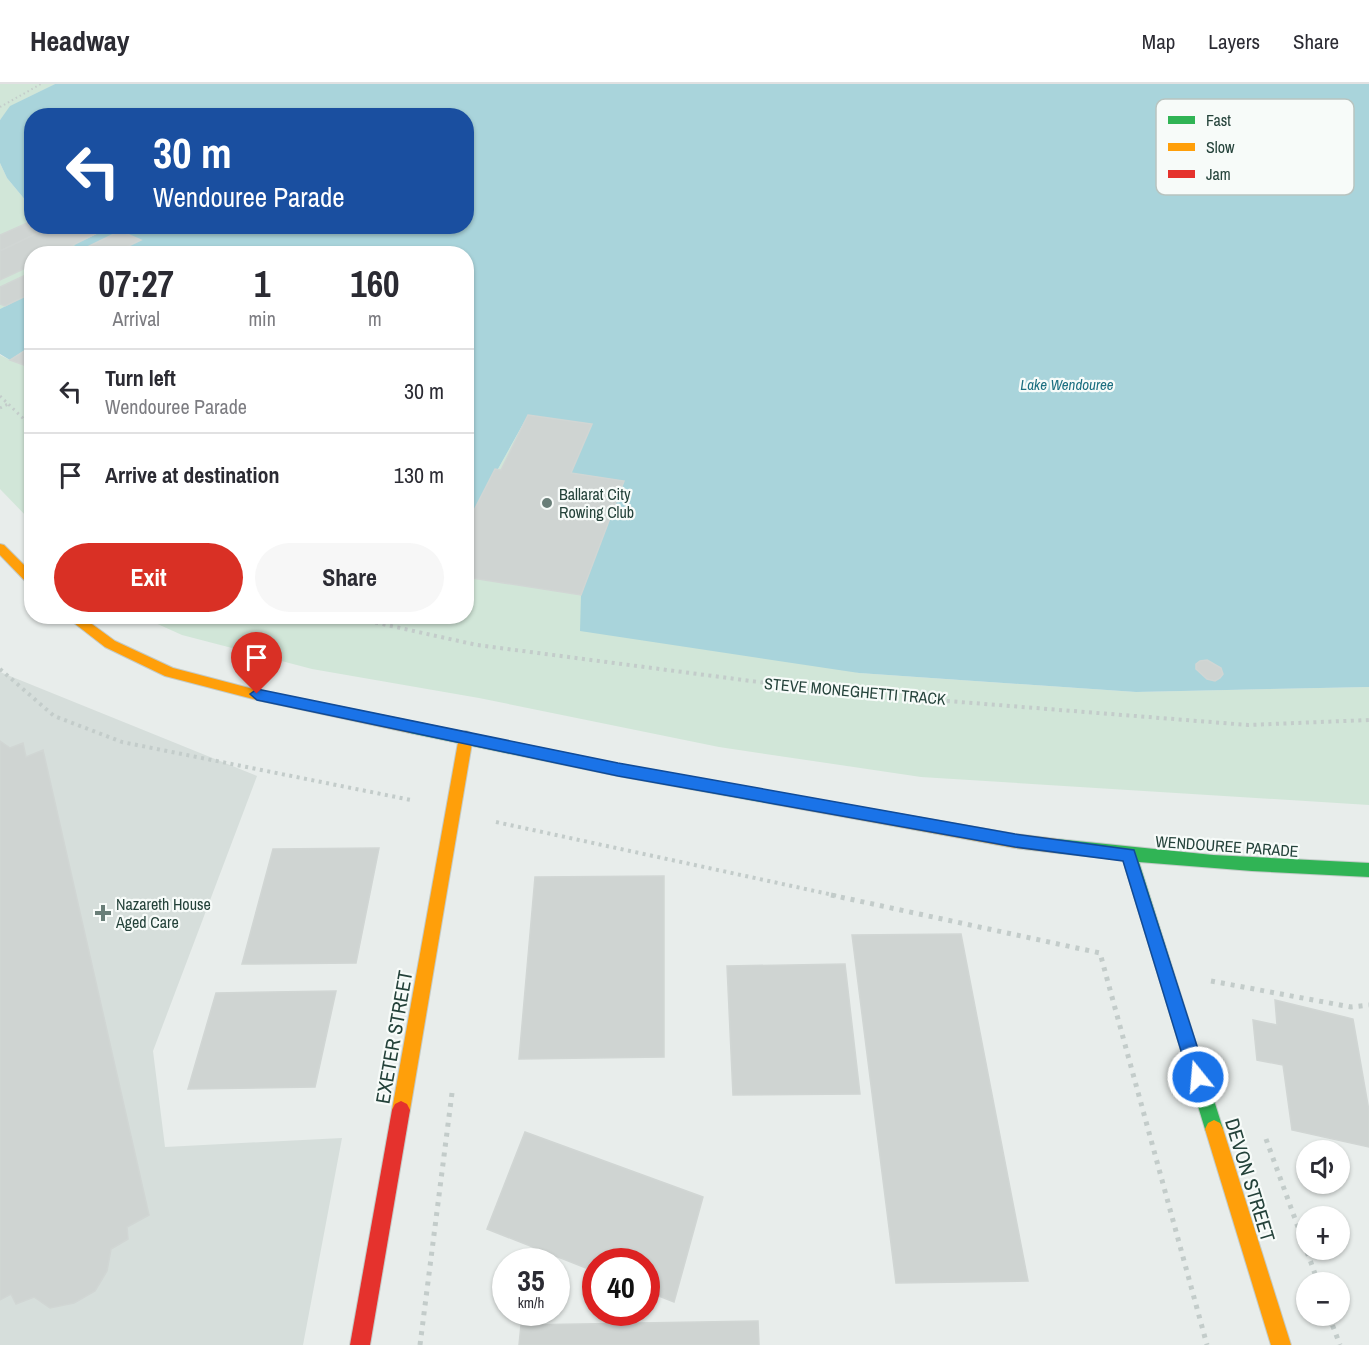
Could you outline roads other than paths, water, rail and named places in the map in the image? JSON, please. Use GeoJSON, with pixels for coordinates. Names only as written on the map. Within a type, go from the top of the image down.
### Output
{"type":"FeatureCollection","features":[{"type":"Feature","properties":{"kind":"street"},"geometry":{"type":"LineString","coordinates":[[0,548],[24,573]]}},
{"type":"Feature","properties":{"kind":"street","name":"WENDOUREE PARADE"},"geometry":{"type":"LineString","coordinates":[[82,624],[110,644],[170,672],[257,694],[618,770],[1015,841],[1129,855],[1302,868],[1369,870]]}},
{"type":"Feature","properties":{"kind":"street","name":"EXETER STREET"},"geometry":{"type":"LineString","coordinates":[[360,1345],[466,737]]}},
{"type":"Feature","properties":{"kind":"street","name":"DEVON STREET"},"geometry":{"type":"LineString","coordinates":[[1129,855],[1281,1345]]}},
{"type":"Feature","properties":{"kind":"water","name":"Lake Wendouree"},"geometry":{"type":"Polygon","coordinates":[[[55,84],[1369,84],[1369,687],[1136,692],[859,673],[580,631],[581,595],[624,481],[571,473],[528,415],[498,469],[495,469],[474,512],[474,246],[115,246],[119,234],[474,234],[474,108],[24,108],[24,199],[7,178],[0,163],[0,120],[10,106],[55,84]]]}},
{"type":"Feature","properties":{"kind":"water","name":"Lake Wendouree"},"geometry":{"type":"Polygon","coordinates":[[[96,234],[114,234],[89,246],[73,245],[96,234]]]}},
{"type":"Feature","properties":{"kind":"water"},"geometry":{"type":"Polygon","coordinates":[[[24,297],[24,351],[10,360],[0,354],[0,309],[24,297]]]}},
{"type":"Feature","properties":{"kind":"place","name":"Ballarat City Rowing Club"},"geometry":{"type":"Point","coordinates":[547,503]}},
{"type":"Feature","properties":{"kind":"place","name":"Nazareth House Aged Care"},"geometry":{"type":"Point","coordinates":[103,913]}}]}
